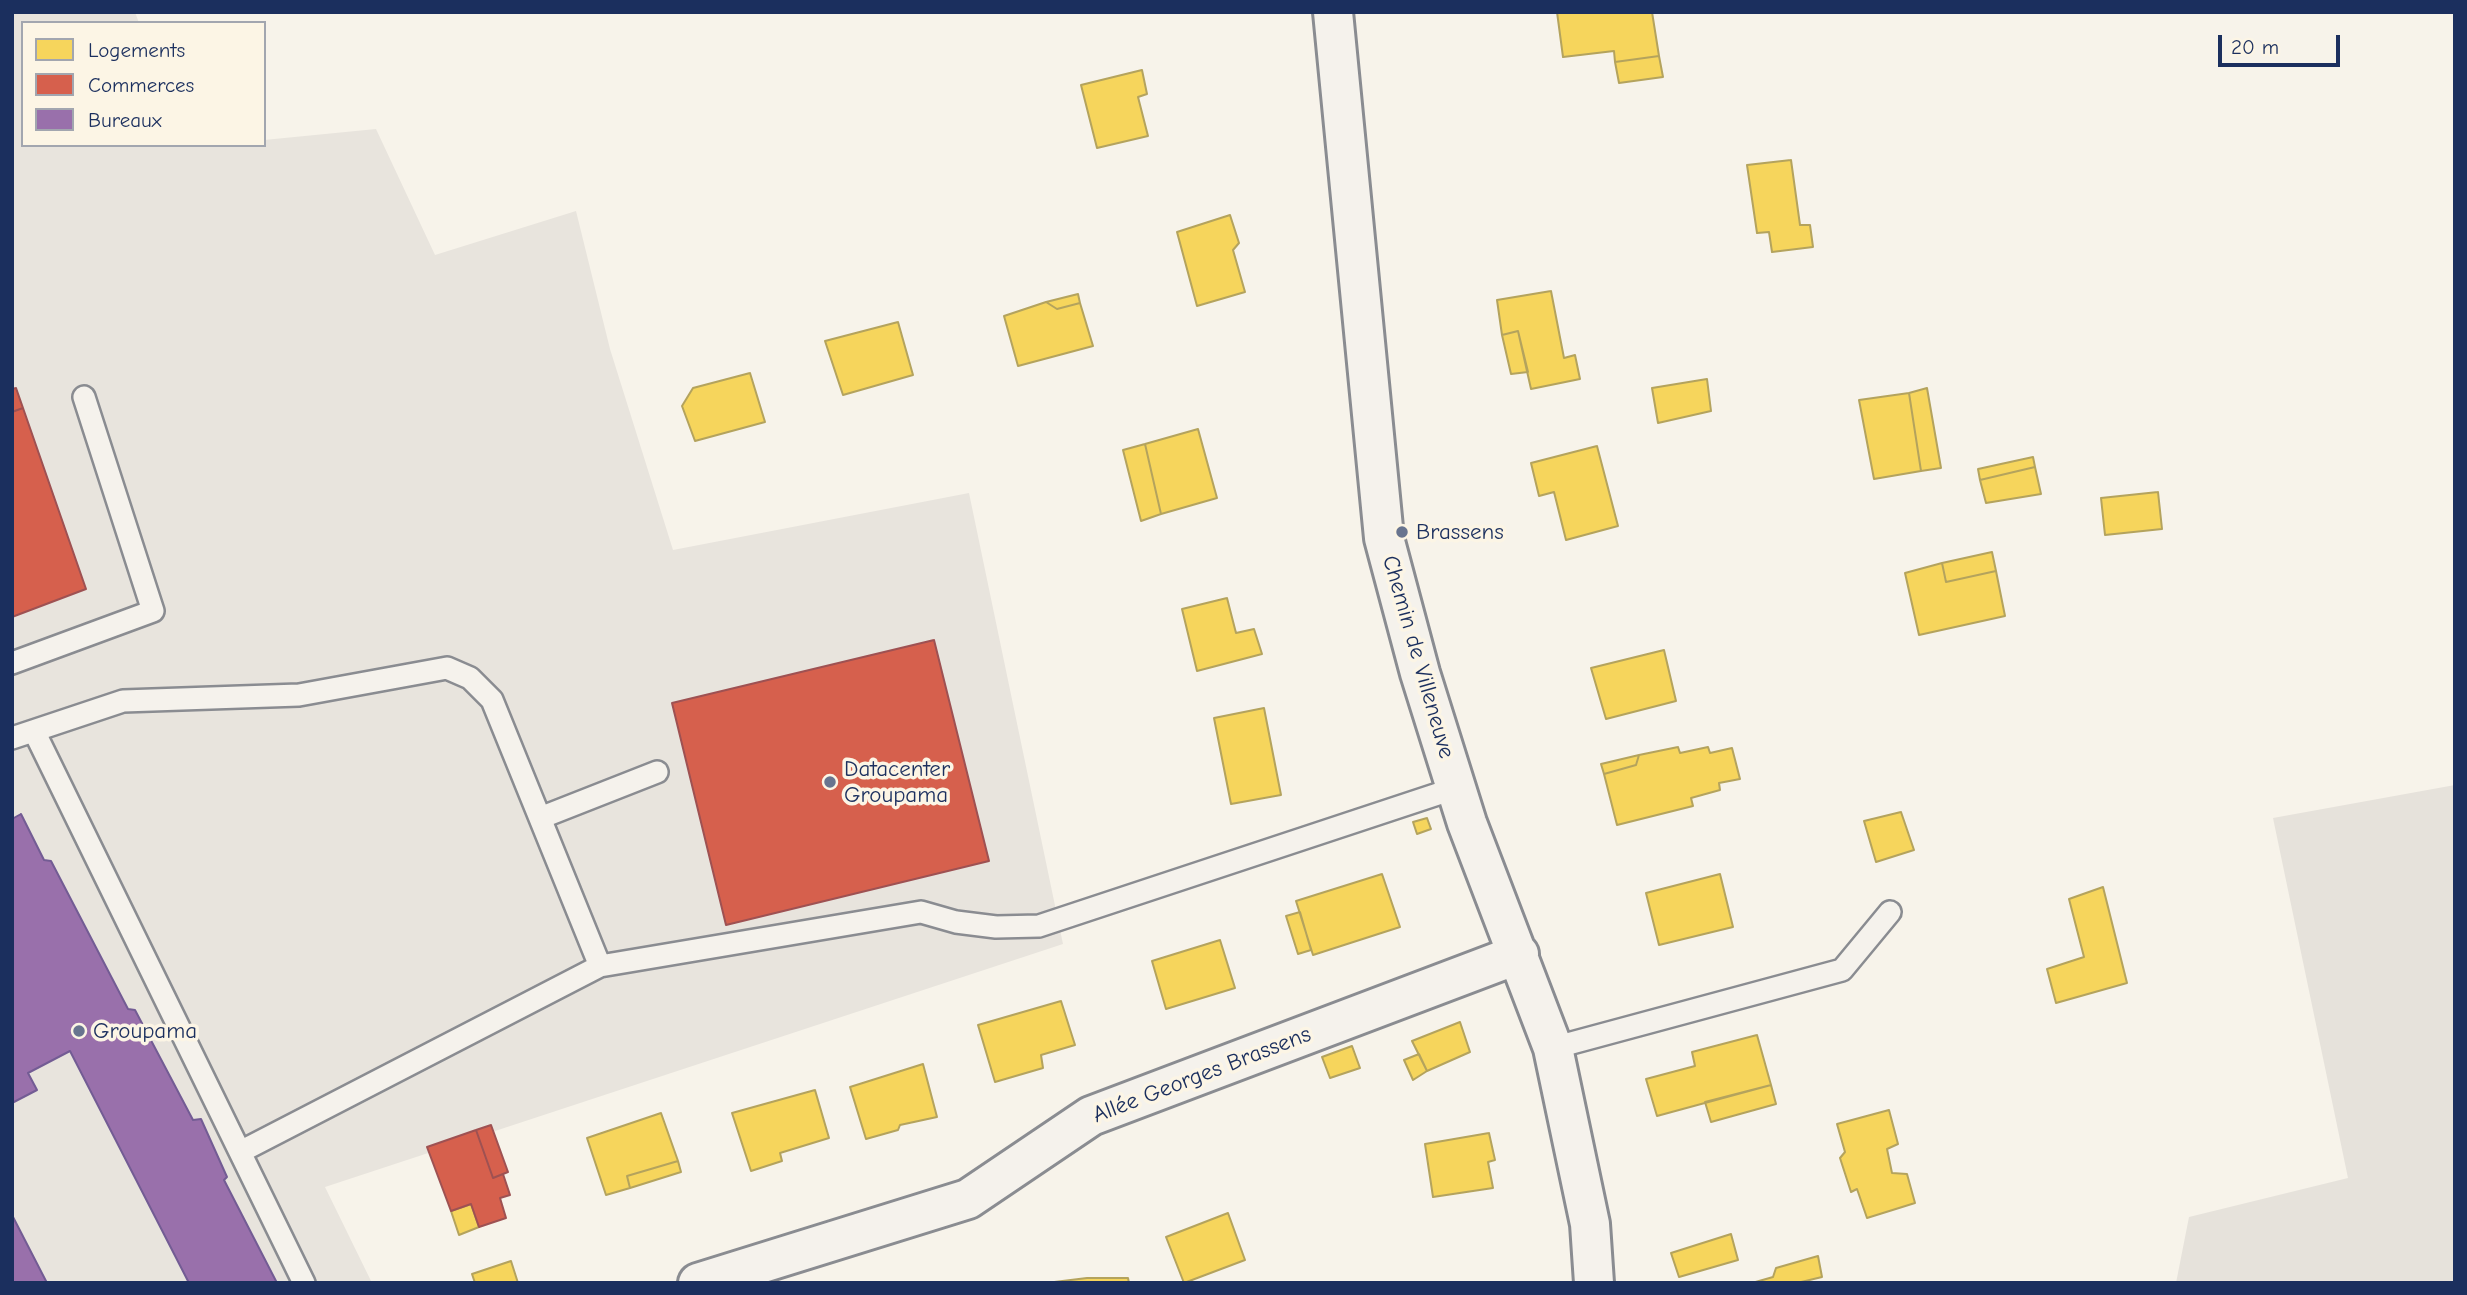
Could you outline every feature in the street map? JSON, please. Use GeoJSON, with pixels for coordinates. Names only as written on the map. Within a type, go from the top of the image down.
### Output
{"type":"FeatureCollection","features":[{"type":"Feature","properties":{"kind":"street","name":"Chemin de Villeneuve"},"geometry":{"type":"LineString","coordinates":[[1333,12],[1384,538],[1420,673],[1456,788],[1553,1048],[1590,1224],[1594,1283]]}},
{"type":"Feature","properties":{"kind":"street","name":"Allée Georges Brassens"},"geometry":{"type":"LineString","coordinates":[[698,1283],[968,1199],[1091,1116],[1518,954]]}},
{"type":"Feature","properties":{"kind":"lane"},"geometry":{"type":"LineString","coordinates":[[12,663],[153,611],[84,397]]}},
{"type":"Feature","properties":{"kind":"lane"},"geometry":{"type":"LineString","coordinates":[[12,738],[123,701],[299,695],[447,668],[470,678],[492,700],[600,965]]}},
{"type":"Feature","properties":{"kind":"lane"},"geometry":{"type":"LineString","coordinates":[[34,730],[304,1283]]}},
{"type":"Feature","properties":{"kind":"lane"},"geometry":{"type":"LineString","coordinates":[[540,818],[657,772]]}},
{"type":"Feature","properties":{"kind":"lane"},"geometry":{"type":"LineString","coordinates":[[240,1152],[600,965],[921,912],[957,922],[996,927],[1039,926],[1456,788]]}},
{"type":"Feature","properties":{"kind":"lane"},"geometry":{"type":"LineString","coordinates":[[1553,1048],[1842,970],[1890,912]]}},
{"type":"Feature","properties":{"kind":"shaded area"},"geometry":{"type":"Polygon","coordinates":[[[12,12],[135,12],[138,21],[21,21],[21,147],[266,147],[266,140],[376,129],[435,255],[576,211],[610,349],[673,550],[969,493],[1063,944],[325,1187],[372,1283],[12,1283],[12,12]]]}},
{"type":"Feature","properties":{"kind":"shaded area"},"geometry":{"type":"Polygon","coordinates":[[[2455,785],[2455,1283],[2176,1283],[2189,1217],[2348,1178],[2273,818],[2455,785]]]}},
{"type":"Feature","properties":{"kind":"building: Logements"},"geometry":{"type":"Polygon","coordinates":[[[1557,12],[1652,12],[1659,56],[1615,62],[1614,51],[1563,57],[1557,12]]]}},
{"type":"Feature","properties":{"kind":"building: Logements"},"geometry":{"type":"Polygon","coordinates":[[[1659,56],[1663,77],[1619,83],[1615,62],[1659,56]]]}},
{"type":"Feature","properties":{"kind":"building: Logements"},"geometry":{"type":"Polygon","coordinates":[[[1142,70],[1147,94],[1138,97],[1148,136],[1097,148],[1081,85],[1142,70]]]}},
{"type":"Feature","properties":{"kind":"building: Logements"},"geometry":{"type":"Polygon","coordinates":[[[1791,160],[1800,225],[1810,225],[1813,247],[1772,252],[1769,232],[1757,233],[1747,165],[1791,160]]]}},
{"type":"Feature","properties":{"kind":"building: Logements"},"geometry":{"type":"Polygon","coordinates":[[[1230,215],[1239,243],[1233,250],[1245,292],[1197,306],[1177,232],[1230,215]]]}},
{"type":"Feature","properties":{"kind":"building: Logements"},"geometry":{"type":"Polygon","coordinates":[[[1551,291],[1564,358],[1575,355],[1580,379],[1531,389],[1518,331],[1502,335],[1497,300],[1551,291]]]}},
{"type":"Feature","properties":{"kind":"building: Logements"},"geometry":{"type":"Polygon","coordinates":[[[1078,294],[1080,303],[1057,309],[1046,302],[1078,294]]]}},
{"type":"Feature","properties":{"kind":"building: Logements"},"geometry":{"type":"Polygon","coordinates":[[[1046,302],[1057,309],[1080,303],[1093,346],[1018,366],[1004,316],[1046,302]]]}},
{"type":"Feature","properties":{"kind":"building: Logements"},"geometry":{"type":"Polygon","coordinates":[[[898,322],[913,375],[843,395],[825,341],[898,322]]]}},
{"type":"Feature","properties":{"kind":"building: Logements"},"geometry":{"type":"Polygon","coordinates":[[[1518,331],[1528,372],[1511,374],[1502,335],[1518,331]]]}},
{"type":"Feature","properties":{"kind":"building: Logements"},"geometry":{"type":"Polygon","coordinates":[[[750,373],[765,422],[695,441],[682,406],[693,388],[750,373]]]}},
{"type":"Feature","properties":{"kind":"building: Logements"},"geometry":{"type":"Polygon","coordinates":[[[1707,379],[1711,411],[1658,423],[1652,388],[1707,379]]]}},
{"type":"Feature","properties":{"kind":"building: Logements"},"geometry":{"type":"Polygon","coordinates":[[[1927,388],[1941,468],[1921,471],[1909,393],[1927,388]]]}},
{"type":"Feature","properties":{"kind":"building: Logements"},"geometry":{"type":"Polygon","coordinates":[[[1909,393],[1921,471],[1874,479],[1859,400],[1909,393]]]}},
{"type":"Feature","properties":{"kind":"building: Logements"},"geometry":{"type":"Polygon","coordinates":[[[1198,429],[1217,498],[1161,514],[1145,444],[1198,429]]]}},
{"type":"Feature","properties":{"kind":"building: Logements"},"geometry":{"type":"Polygon","coordinates":[[[1145,444],[1161,514],[1141,521],[1123,450],[1145,444]]]}},
{"type":"Feature","properties":{"kind":"building: Logements"},"geometry":{"type":"Polygon","coordinates":[[[1597,446],[1618,526],[1566,540],[1554,492],[1539,496],[1531,463],[1597,446]]]}},
{"type":"Feature","properties":{"kind":"building: Logements"},"geometry":{"type":"Polygon","coordinates":[[[2033,457],[2035,467],[1980,480],[1978,469],[2033,457]]]}},
{"type":"Feature","properties":{"kind":"building: Logements"},"geometry":{"type":"Polygon","coordinates":[[[2035,467],[2041,494],[1986,503],[1980,480],[2035,467]]]}},
{"type":"Feature","properties":{"kind":"building: Logements"},"geometry":{"type":"Polygon","coordinates":[[[2158,492],[2162,529],[2105,535],[2101,498],[2158,492]]]}},
{"type":"Feature","properties":{"kind":"building: Logements"},"geometry":{"type":"Polygon","coordinates":[[[1992,552],[1996,571],[1946,582],[1942,563],[1992,552]]]}},
{"type":"Feature","properties":{"kind":"building: Logements"},"geometry":{"type":"Polygon","coordinates":[[[1942,563],[1946,582],[1996,571],[2005,616],[1919,635],[1905,573],[1942,563]]]}},
{"type":"Feature","properties":{"kind":"building: Logements"},"geometry":{"type":"Polygon","coordinates":[[[1227,598],[1236,633],[1254,629],[1262,654],[1197,671],[1182,609],[1227,598]]]}},
{"type":"Feature","properties":{"kind":"building: Logements"},"geometry":{"type":"Polygon","coordinates":[[[1664,650],[1676,701],[1606,719],[1591,668],[1664,650]]]}},
{"type":"Feature","properties":{"kind":"building: Logements"},"geometry":{"type":"Polygon","coordinates":[[[1264,708],[1281,795],[1231,804],[1214,718],[1264,708]]]}},
{"type":"Feature","properties":{"kind":"building: Logements"},"geometry":{"type":"Polygon","coordinates":[[[1678,747],[1680,753],[1708,747],[1710,753],[1732,748],[1740,779],[1719,783],[1720,790],[1691,798],[1693,806],[1617,825],[1604,774],[1636,765],[1639,755],[1678,747]]]}},
{"type":"Feature","properties":{"kind":"building: Logements"},"geometry":{"type":"Polygon","coordinates":[[[1639,755],[1636,765],[1604,774],[1601,764],[1639,755]]]}},
{"type":"Feature","properties":{"kind":"building: Logements"},"geometry":{"type":"Polygon","coordinates":[[[1901,812],[1914,850],[1876,862],[1864,821],[1901,812]]]}},
{"type":"Feature","properties":{"kind":"building: Logements"},"geometry":{"type":"Polygon","coordinates":[[[1427,818],[1431,829],[1417,834],[1413,822],[1427,818]]]}},
{"type":"Feature","properties":{"kind":"building: Logements"},"geometry":{"type":"Polygon","coordinates":[[[1382,874],[1400,927],[1313,955],[1296,901],[1382,874]]]}},
{"type":"Feature","properties":{"kind":"building: Logements"},"geometry":{"type":"Polygon","coordinates":[[[1720,874],[1733,927],[1659,945],[1646,893],[1720,874]]]}},
{"type":"Feature","properties":{"kind":"building: Logements"},"geometry":{"type":"Polygon","coordinates":[[[2103,887],[2127,983],[2056,1003],[2047,969],[2084,957],[2069,899],[2103,887]]]}},
{"type":"Feature","properties":{"kind":"building: Logements"},"geometry":{"type":"Polygon","coordinates":[[[1300,912],[1311,950],[1298,954],[1286,916],[1300,912]]]}},
{"type":"Feature","properties":{"kind":"building: Logements"},"geometry":{"type":"Polygon","coordinates":[[[1220,940],[1235,988],[1166,1009],[1152,961],[1220,940]]]}},
{"type":"Feature","properties":{"kind":"building: Logements"},"geometry":{"type":"Polygon","coordinates":[[[1061,1001],[1075,1045],[1041,1055],[1043,1068],[995,1082],[978,1025],[1061,1001]]]}},
{"type":"Feature","properties":{"kind":"building: Logements"},"geometry":{"type":"Polygon","coordinates":[[[1460,1022],[1470,1052],[1427,1071],[1412,1041],[1460,1022]]]}},
{"type":"Feature","properties":{"kind":"building: Logements"},"geometry":{"type":"Polygon","coordinates":[[[1757,1035],[1771,1085],[1657,1116],[1646,1079],[1695,1066],[1692,1052],[1757,1035]]]}},
{"type":"Feature","properties":{"kind":"building: Logements"},"geometry":{"type":"Polygon","coordinates":[[[1352,1046],[1360,1068],[1330,1078],[1322,1057],[1352,1046]]]}},
{"type":"Feature","properties":{"kind":"building: Logements"},"geometry":{"type":"Polygon","coordinates":[[[1419,1054],[1427,1071],[1413,1080],[1404,1060],[1419,1054]]]}},
{"type":"Feature","properties":{"kind":"building: Logements"},"geometry":{"type":"Polygon","coordinates":[[[923,1064],[937,1117],[900,1125],[898,1130],[866,1139],[850,1087],[923,1064]]]}},
{"type":"Feature","properties":{"kind":"building: Logements"},"geometry":{"type":"Polygon","coordinates":[[[1771,1085],[1776,1104],[1711,1122],[1705,1102],[1771,1085]]]}},
{"type":"Feature","properties":{"kind":"building: Logements"},"geometry":{"type":"Polygon","coordinates":[[[815,1090],[829,1138],[780,1153],[782,1161],[751,1171],[732,1113],[815,1090]]]}},
{"type":"Feature","properties":{"kind":"building: Logements"},"geometry":{"type":"Polygon","coordinates":[[[1889,1110],[1898,1144],[1887,1149],[1892,1173],[1907,1174],[1915,1203],[1867,1218],[1857,1189],[1851,1192],[1840,1158],[1845,1152],[1837,1124],[1889,1110]]]}},
{"type":"Feature","properties":{"kind":"building: Logements"},"geometry":{"type":"Polygon","coordinates":[[[661,1113],[678,1161],[627,1176],[630,1188],[606,1195],[587,1138],[661,1113]]]}},
{"type":"Feature","properties":{"kind":"building: Logements"},"geometry":{"type":"Polygon","coordinates":[[[1489,1133],[1495,1160],[1488,1162],[1493,1188],[1433,1197],[1425,1144],[1489,1133]]]}},
{"type":"Feature","properties":{"kind":"building: Logements"},"geometry":{"type":"Polygon","coordinates":[[[678,1161],[681,1172],[630,1188],[627,1176],[678,1161]]]}},
{"type":"Feature","properties":{"kind":"building: Logements"},"geometry":{"type":"Polygon","coordinates":[[[471,1204],[479,1227],[459,1235],[451,1211],[471,1204]]]}},
{"type":"Feature","properties":{"kind":"building: Logements"},"geometry":{"type":"Polygon","coordinates":[[[1228,1213],[1245,1260],[1184,1283],[1166,1237],[1228,1213]]]}},
{"type":"Feature","properties":{"kind":"building: Logements"},"geometry":{"type":"Polygon","coordinates":[[[1731,1234],[1738,1260],[1679,1277],[1671,1253],[1731,1234]]]}},
{"type":"Feature","properties":{"kind":"building: Logements"},"geometry":{"type":"Polygon","coordinates":[[[1818,1256],[1822,1277],[1797,1283],[1752,1283],[1773,1277],[1776,1268],[1818,1256]]]}},
{"type":"Feature","properties":{"kind":"building: Logements"},"geometry":{"type":"Polygon","coordinates":[[[511,1261],[518,1283],[475,1283],[472,1274],[511,1261]]]}},
{"type":"Feature","properties":{"kind":"building: Logements"},"geometry":{"type":"Polygon","coordinates":[[[1087,1278],[1128,1278],[1129,1283],[1046,1283],[1087,1278]]]}},
{"type":"Feature","properties":{"kind":"building: Commerces"},"geometry":{"type":"Polygon","coordinates":[[[16,388],[23,408],[12,412],[12,389],[16,388]]]}},
{"type":"Feature","properties":{"kind":"building: Commerces"},"geometry":{"type":"Polygon","coordinates":[[[23,408],[86,589],[12,617],[12,412],[23,408]]]}},
{"type":"Feature","properties":{"kind":"building: Commerces","name":"Datacenter Groupama"},"geometry":{"type":"Polygon","coordinates":[[[934,640],[989,861],[726,925],[672,703],[934,640]]]}},
{"type":"Feature","properties":{"kind":"building: Commerces"},"geometry":{"type":"Polygon","coordinates":[[[491,1125],[508,1172],[493,1178],[476,1130],[491,1125]]]}},
{"type":"Feature","properties":{"kind":"building: Commerces"},"geometry":{"type":"Polygon","coordinates":[[[476,1130],[493,1178],[503,1174],[510,1195],[500,1198],[506,1218],[479,1227],[471,1204],[451,1211],[427,1147],[476,1130]]]}},
{"type":"Feature","properties":{"kind":"building: Bureaux","name":"Groupama"},"geometry":{"type":"Polygon","coordinates":[[[21,814],[44,860],[51,861],[128,1009],[135,1010],[193,1120],[201,1119],[227,1177],[224,1180],[277,1283],[189,1283],[70,1051],[28,1073],[37,1090],[12,1103],[12,819],[21,814]]]}},
{"type":"Feature","properties":{"kind":"building: Bureaux"},"geometry":{"type":"Polygon","coordinates":[[[12,1215],[47,1283],[12,1283],[12,1215]]]}},
{"type":"Feature","properties":{"kind":"place","name":"Brassens"},"geometry":{"type":"Point","coordinates":[1402,532]}},
{"type":"Feature","properties":{"kind":"place","name":"Datacenter Groupama"},"geometry":{"type":"Point","coordinates":[830,782]}},
{"type":"Feature","properties":{"kind":"place","name":"Groupama"},"geometry":{"type":"Point","coordinates":[79,1031]}}]}
